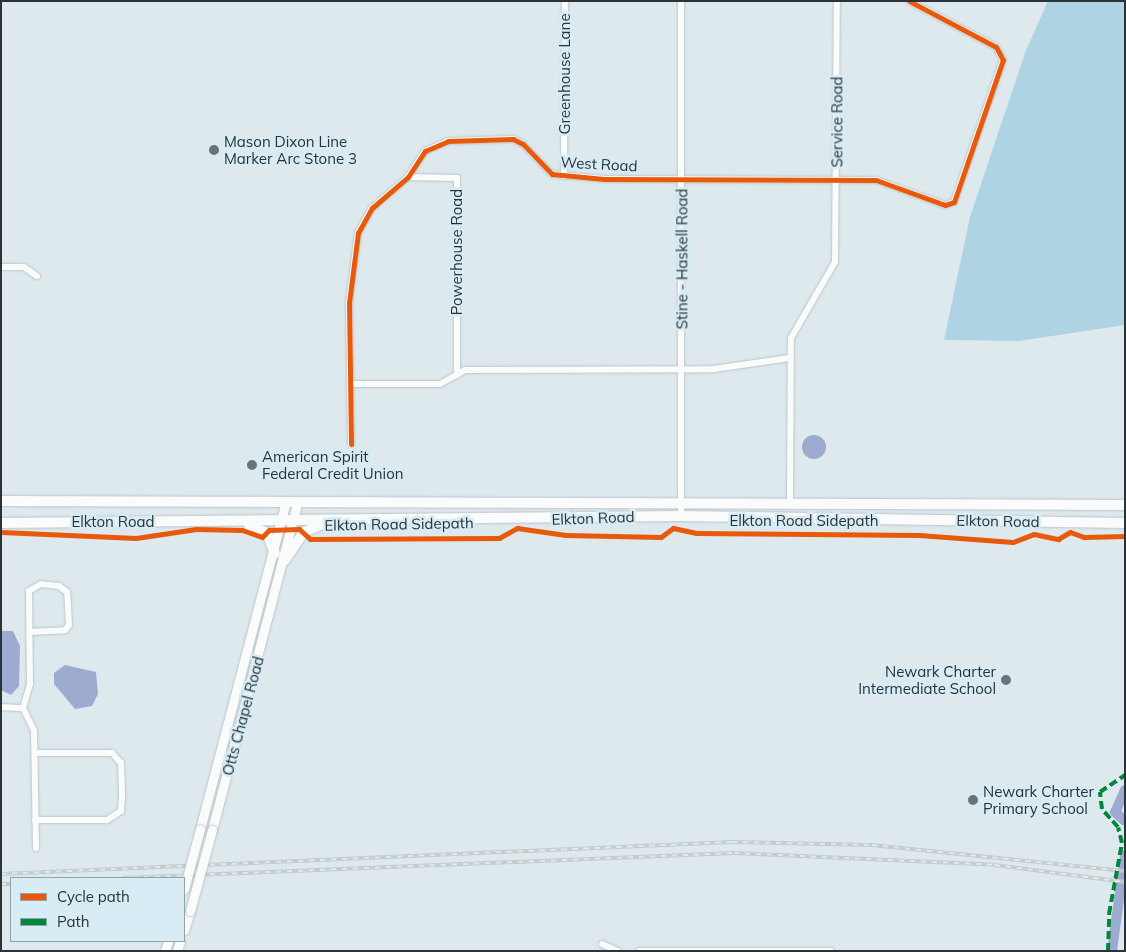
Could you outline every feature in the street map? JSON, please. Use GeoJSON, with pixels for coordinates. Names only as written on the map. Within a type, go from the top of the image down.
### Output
{"type":"FeatureCollection","features":[{"type":"Feature","properties":{"kind":"main road","name":"Elkton Road"},"geometry":{"type":"LineString","coordinates":[[1,501],[790,502],[1125,505]]}},
{"type":"Feature","properties":{"kind":"main road","name":"Otts Chapel Road"},"geometry":{"type":"LineString","coordinates":[[185,927],[285,560],[289,521],[286,501]]}},
{"type":"Feature","properties":{"kind":"main road","name":"Otts Chapel Road"},"geometry":{"type":"LineString","coordinates":[[185,885],[275,554],[298,501]]}},
{"type":"Feature","properties":{"kind":"main road","name":"Elkton Road"},"geometry":{"type":"LineString","coordinates":[[1,523],[681,516],[1125,523]]}},
{"type":"Feature","properties":{"kind":"main road"},"geometry":{"type":"LineString","coordinates":[[285,560],[304,532],[336,520]]}},
{"type":"Feature","properties":{"kind":"main road"},"geometry":{"type":"LineString","coordinates":[[236,522],[264,531],[275,554]]}},
{"type":"Feature","properties":{"kind":"street","name":"Greenhouse Lane"},"geometry":{"type":"LineString","coordinates":[[564,176],[565,1]]}},
{"type":"Feature","properties":{"kind":"street","name":"Stine - Haskell Road"},"geometry":{"type":"LineString","coordinates":[[681,1],[681,516]]}},
{"type":"Feature","properties":{"kind":"street","name":"Service Road"},"geometry":{"type":"LineString","coordinates":[[790,502],[789,358],[795,329],[835,262],[837,1]]}},
{"type":"Feature","properties":{"kind":"street","name":"West Road"},"geometry":{"type":"LineString","coordinates":[[350,444],[349,303],[358,233],[378,202],[408,176],[426,151],[448,141],[513,139],[523,144],[552,174],[564,176],[682,179],[837,177],[876,180],[945,205],[960,195],[1003,60],[1001,53],[909,1]]}},
{"type":"Feature","properties":{"kind":"street","name":"Powerhouse Road"},"geometry":{"type":"LineString","coordinates":[[408,176],[457,178],[457,375]]}},
{"type":"Feature","properties":{"kind":"street"},"geometry":{"type":"LineString","coordinates":[[1,267],[24,267],[37,276]]}},
{"type":"Feature","properties":{"kind":"street"},"geometry":{"type":"LineString","coordinates":[[350,384],[440,384],[465,370],[747,366],[789,358]]}},
{"type":"Feature","properties":{"kind":"street"},"geometry":{"type":"LineString","coordinates":[[30,632],[65,630],[69,625],[67,592],[59,586],[42,584],[29,591],[30,684],[23,708],[32,726],[35,754],[36,848]]}},
{"type":"Feature","properties":{"kind":"street"},"geometry":{"type":"LineString","coordinates":[[1,707],[23,708]]}},
{"type":"Feature","properties":{"kind":"street"},"geometry":{"type":"LineString","coordinates":[[35,754],[112,753],[121,763],[122,796],[121,811],[107,820],[35,820]]}},
{"type":"Feature","properties":{"kind":"street"},"geometry":{"type":"LineString","coordinates":[[602,944],[618,951]]}},
{"type":"Feature","properties":{"kind":"street"},"geometry":{"type":"LineString","coordinates":[[640,951],[831,951]]}},
{"type":"Feature","properties":{"kind":"shaded area"},"geometry":{"type":"Polygon","coordinates":[[[1048,1],[1125,1],[1125,325],[1019,341],[944,340],[970,217],[1026,50],[1048,1]]]}},
{"type":"Feature","properties":{"kind":"shaded area"},"geometry":{"type":"Polygon","coordinates":[[[814,435],[819,436],[825,442],[825,452],[819,458],[814,459],[809,458],[803,452],[802,447],[803,442],[809,436],[814,435]]]}},
{"type":"Feature","properties":{"kind":"shaded area"},"geometry":{"type":"Polygon","coordinates":[[[1,631],[13,631],[20,646],[19,686],[11,695],[1,690],[1,631]]]}},
{"type":"Feature","properties":{"kind":"shaded area"},"geometry":{"type":"Polygon","coordinates":[[[65,665],[96,672],[98,694],[92,706],[75,709],[54,684],[54,673],[65,665]]]}},
{"type":"Feature","properties":{"kind":"waterway"},"geometry":{"type":"LineString","coordinates":[[1125,790],[1115,812],[1125,821]]}},
{"type":"Feature","properties":{"kind":"waterway"},"geometry":{"type":"LineString","coordinates":[[1112,951],[1125,855]]}},
{"type":"Feature","properties":{"kind":"railway"},"geometry":{"type":"LineString","coordinates":[[1,874],[732,842],[872,845],[1125,871]]}},
{"type":"Feature","properties":{"kind":"railway"},"geometry":{"type":"LineString","coordinates":[[146,877],[734,853],[995,865],[1125,882]]}},
{"type":"Feature","properties":{"kind":"railway"},"geometry":{"type":"LineString","coordinates":[[1,884],[10,884]]}},
{"type":"Feature","properties":{"kind":"marked path"},"geometry":{"type":"LineString","coordinates":[[1108,951],[1109,914],[1122,843],[1118,827],[1102,809],[1100,792],[1125,775]]}},
{"type":"Feature","properties":{"kind":"cycle path"},"geometry":{"type":"LineString","coordinates":[[351,444],[349,303],[358,233],[372,208],[408,177],[425,151],[448,141],[513,139],[523,144],[552,174],[604,179],[876,180],[945,205],[954,202],[1003,60],[996,47],[909,1]]}},
{"type":"Feature","properties":{"kind":"cycle path","name":"Elkton Road Sidepath"},"geometry":{"type":"LineString","coordinates":[[1,532],[136,538],[196,529],[242,530],[262,537],[269,530],[299,529],[310,539],[499,538],[517,528],[566,535],[661,537],[673,528],[696,533],[919,535],[1013,542],[1034,534],[1058,539],[1070,532],[1084,537],[1125,536]]}},
{"type":"Feature","properties":{"kind":"place","name":"Mason Dixon Line Marker Arc Stone 3"},"geometry":{"type":"Point","coordinates":[214,150]}},
{"type":"Feature","properties":{"kind":"place","name":"American Spirit Federal Credit Union"},"geometry":{"type":"Point","coordinates":[252,465]}},
{"type":"Feature","properties":{"kind":"place","name":"Newark Charter Intermediate School"},"geometry":{"type":"Point","coordinates":[1006,680]}},
{"type":"Feature","properties":{"kind":"place","name":"Newark Charter Primary School"},"geometry":{"type":"Point","coordinates":[973,800]}}]}
